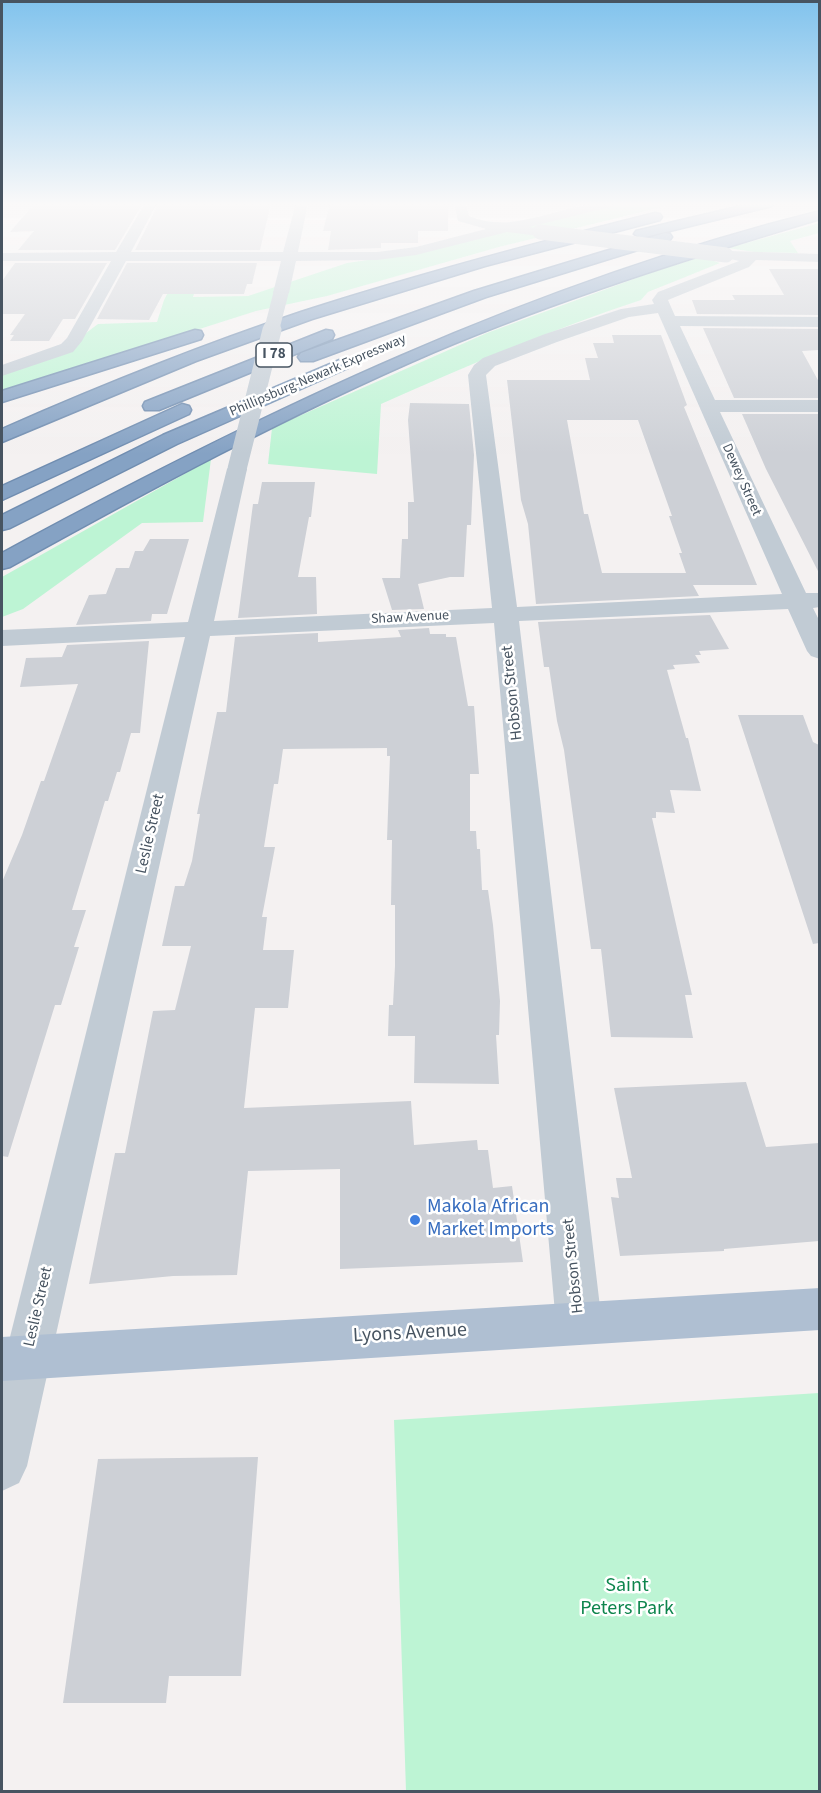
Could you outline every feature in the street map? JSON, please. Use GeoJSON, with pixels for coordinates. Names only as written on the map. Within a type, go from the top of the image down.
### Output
{"type":"FeatureCollection","features":[{"type":"Feature","properties":{"kind":"highway"},"geometry":{"type":"LineString","coordinates":[[248,320],[378,287]]}},
{"type":"Feature","properties":{"kind":"highway","name":"I 78"},"geometry":{"type":"LineString","coordinates":[[2,436],[212,349],[314,313],[401,287]]}},
{"type":"Feature","properties":{"kind":"highway"},"geometry":{"type":"LineString","coordinates":[[2,451],[153,388],[319,328],[453,287]]}},
{"type":"Feature","properties":{"kind":"highway","name":"Phillipsburg-Newark Expressway"},"geometry":{"type":"LineString","coordinates":[[137,412],[266,358],[354,325],[469,287]]}},
{"type":"Feature","properties":{"kind":"highway","name":"Phillipsburg-Newark Expressway"},"geometry":{"type":"LineString","coordinates":[[2,494],[216,395],[399,322],[505,287]]}},
{"type":"Feature","properties":{"kind":"highway","name":"Phillipsburg-Newark Expressway"},"geometry":{"type":"LineString","coordinates":[[402,340],[552,287]]}},
{"type":"Feature","properties":{"kind":"highway"},"geometry":{"type":"LineString","coordinates":[[2,562],[200,456],[333,391],[429,348],[594,287]]}},
{"type":"Feature","properties":{"kind":"highway"},"geometry":{"type":"LineString","coordinates":[[2,398],[216,328],[132,358],[2,411]]}},
{"type":"Feature","properties":{"kind":"highway","name":"Phillipsburg-Newark Expressway"},"geometry":{"type":"LineString","coordinates":[[2,523],[179,436],[277,391],[361,357]]}},
{"type":"Feature","properties":{"kind":"main road","name":"Lyons Avenue"},"geometry":{"type":"LineString","coordinates":[[14,1358],[819,1309]]}},
{"type":"Feature","properties":{"kind":"street"},"geometry":{"type":"LineString","coordinates":[[2,371],[66,348],[74,341],[105,287]]}},
{"type":"Feature","properties":{"kind":"street","name":"Leslie Street"},"geometry":{"type":"LineString","coordinates":[[2,1466],[14,1358],[200,627],[283,287]]}},
{"type":"Feature","properties":{"kind":"street"},"geometry":{"type":"LineString","coordinates":[[685,287],[664,295],[660,300],[667,315],[819,322]]}},
{"type":"Feature","properties":{"kind":"street","name":"Hobson Street"},"geometry":{"type":"LineString","coordinates":[[579,1324],[478,372],[489,362],[627,312],[667,315]]}},
{"type":"Feature","properties":{"kind":"street","name":"Dewey Street"},"geometry":{"type":"LineString","coordinates":[[667,315],[708,406],[807,600],[819,651]]}},
{"type":"Feature","properties":{"kind":"street"},"geometry":{"type":"LineString","coordinates":[[708,406],[819,406]]}},
{"type":"Feature","properties":{"kind":"street","name":"Shaw Avenue"},"geometry":{"type":"LineString","coordinates":[[2,638],[807,600]]}},
{"type":"Feature","properties":{"kind":"green space"},"geometry":{"type":"Polygon","coordinates":[[[171,287],[196,287],[193,297],[248,296],[276,287],[360,287],[256,311],[2,392],[2,371],[66,348],[98,324],[157,322],[171,287]]]}},
{"type":"Feature","properties":{"kind":"green space"},"geometry":{"type":"Polygon","coordinates":[[[613,287],[661,287],[648,292],[641,300],[542,336],[381,404],[377,474],[268,464],[272,428],[487,333],[613,287]]]}},
{"type":"Feature","properties":{"kind":"green space"},"geometry":{"type":"Polygon","coordinates":[[[211,459],[203,522],[142,523],[23,609],[2,617],[2,577],[211,459]]]}},
{"type":"Feature","properties":{"kind":"green space","name":"Saint Peters Park"},"geometry":{"type":"Polygon","coordinates":[[[819,1393],[819,1791],[406,1791],[394,1420],[819,1393]]]}},
{"type":"Feature","properties":{"kind":"building"},"geometry":{"type":"Polygon","coordinates":[[[2,287],[93,287],[75,319],[63,319],[49,341],[10,341],[14,335],[10,335],[25,314],[2,314],[2,287]]]}},
{"type":"Feature","properties":{"kind":"building"},"geometry":{"type":"Polygon","coordinates":[[[114,287],[246,287],[244,294],[163,294],[149,320],[97,319],[114,287]]]}},
{"type":"Feature","properties":{"kind":"building"},"geometry":{"type":"Polygon","coordinates":[[[779,287],[819,287],[819,315],[697,314],[692,300],[735,300],[732,295],[784,295],[779,287]]]}},
{"type":"Feature","properties":{"kind":"building"},"geometry":{"type":"Polygon","coordinates":[[[703,328],[819,329],[819,350],[802,351],[819,382],[819,398],[734,398],[703,328]]]}},
{"type":"Feature","properties":{"kind":"building"},"geometry":{"type":"Polygon","coordinates":[[[612,335],[661,335],[687,405],[684,407],[757,585],[693,585],[699,596],[536,604],[528,524],[521,500],[507,380],[590,380],[585,358],[598,358],[593,343],[614,343],[612,335]],[[567,420],[584,514],[588,514],[602,573],[686,573],[679,553],[682,553],[669,516],[672,516],[638,420],[567,420]]]}},
{"type":"Feature","properties":{"kind":"building"},"geometry":{"type":"Polygon","coordinates":[[[410,403],[469,404],[474,455],[471,525],[467,525],[464,577],[450,577],[418,584],[424,609],[392,610],[382,578],[400,578],[402,539],[408,539],[408,502],[414,502],[408,420],[410,403]]]}},
{"type":"Feature","properties":{"kind":"building"},"geometry":{"type":"Polygon","coordinates":[[[742,414],[819,414],[819,573],[766,469],[742,414]]]}},
{"type":"Feature","properties":{"kind":"building"},"geometry":{"type":"Polygon","coordinates":[[[262,482],[315,482],[311,517],[309,517],[298,577],[316,577],[317,614],[238,618],[253,504],[258,504],[262,482]]]}},
{"type":"Feature","properties":{"kind":"building"},"geometry":{"type":"Polygon","coordinates":[[[150,539],[189,539],[167,614],[152,614],[151,621],[76,625],[89,595],[106,594],[116,568],[129,568],[135,551],[143,551],[150,539]]]}},
{"type":"Feature","properties":{"kind":"building"},"geometry":{"type":"Polygon","coordinates":[[[710,615],[729,649],[699,651],[701,655],[695,655],[700,663],[673,665],[675,669],[667,670],[686,738],[688,738],[701,791],[670,790],[675,813],[656,812],[656,818],[652,818],[692,995],[685,995],[693,1038],[611,1037],[601,949],[591,949],[564,750],[549,667],[544,667],[538,622],[710,615]]]}},
{"type":"Feature","properties":{"kind":"building"},"geometry":{"type":"Polygon","coordinates":[[[429,628],[430,634],[446,634],[446,637],[456,637],[468,706],[474,706],[479,774],[470,774],[470,831],[476,831],[477,849],[480,849],[482,890],[488,890],[493,925],[500,1001],[499,1035],[496,1035],[499,1084],[414,1083],[415,1036],[388,1036],[389,1005],[393,1005],[395,905],[391,905],[392,840],[387,840],[390,756],[387,756],[387,748],[283,749],[278,784],[274,784],[264,847],[275,847],[262,917],[267,917],[263,950],[294,950],[288,1008],[255,1008],[244,1108],[411,1101],[414,1145],[477,1140],[478,1150],[488,1150],[493,1188],[512,1186],[523,1262],[340,1269],[340,1169],[248,1171],[237,1275],[173,1276],[89,1284],[115,1153],[125,1153],[153,1011],[175,1010],[191,946],[162,946],[175,886],[184,886],[192,861],[200,814],[197,814],[217,712],[226,712],[235,637],[318,633],[318,642],[401,637],[398,630],[429,628]]]}},
{"type":"Feature","properties":{"kind":"building"},"geometry":{"type":"Polygon","coordinates":[[[149,641],[140,733],[131,733],[120,772],[117,772],[108,801],[105,801],[72,910],[86,910],[74,947],[79,947],[61,1005],[55,1005],[8,1157],[2,1156],[2,882],[41,781],[44,781],[78,684],[20,687],[26,658],[62,657],[67,645],[149,641]]]}},
{"type":"Feature","properties":{"kind":"building"},"geometry":{"type":"Polygon","coordinates":[[[738,715],[803,715],[813,742],[819,745],[819,943],[813,944],[738,715]]]}},
{"type":"Feature","properties":{"kind":"building"},"geometry":{"type":"Polygon","coordinates":[[[746,1082],[766,1147],[819,1143],[819,1241],[724,1249],[724,1251],[620,1256],[611,1197],[619,1198],[616,1178],[632,1178],[614,1088],[746,1082]]]}},
{"type":"Feature","properties":{"kind":"building"},"geometry":{"type":"Polygon","coordinates":[[[258,1457],[241,1676],[169,1676],[166,1703],[63,1703],[98,1459],[258,1457]]]}},
{"type":"Feature","properties":{"kind":"place","name":"Makola African Market Imports"},"geometry":{"type":"Point","coordinates":[415,1220]}}]}
